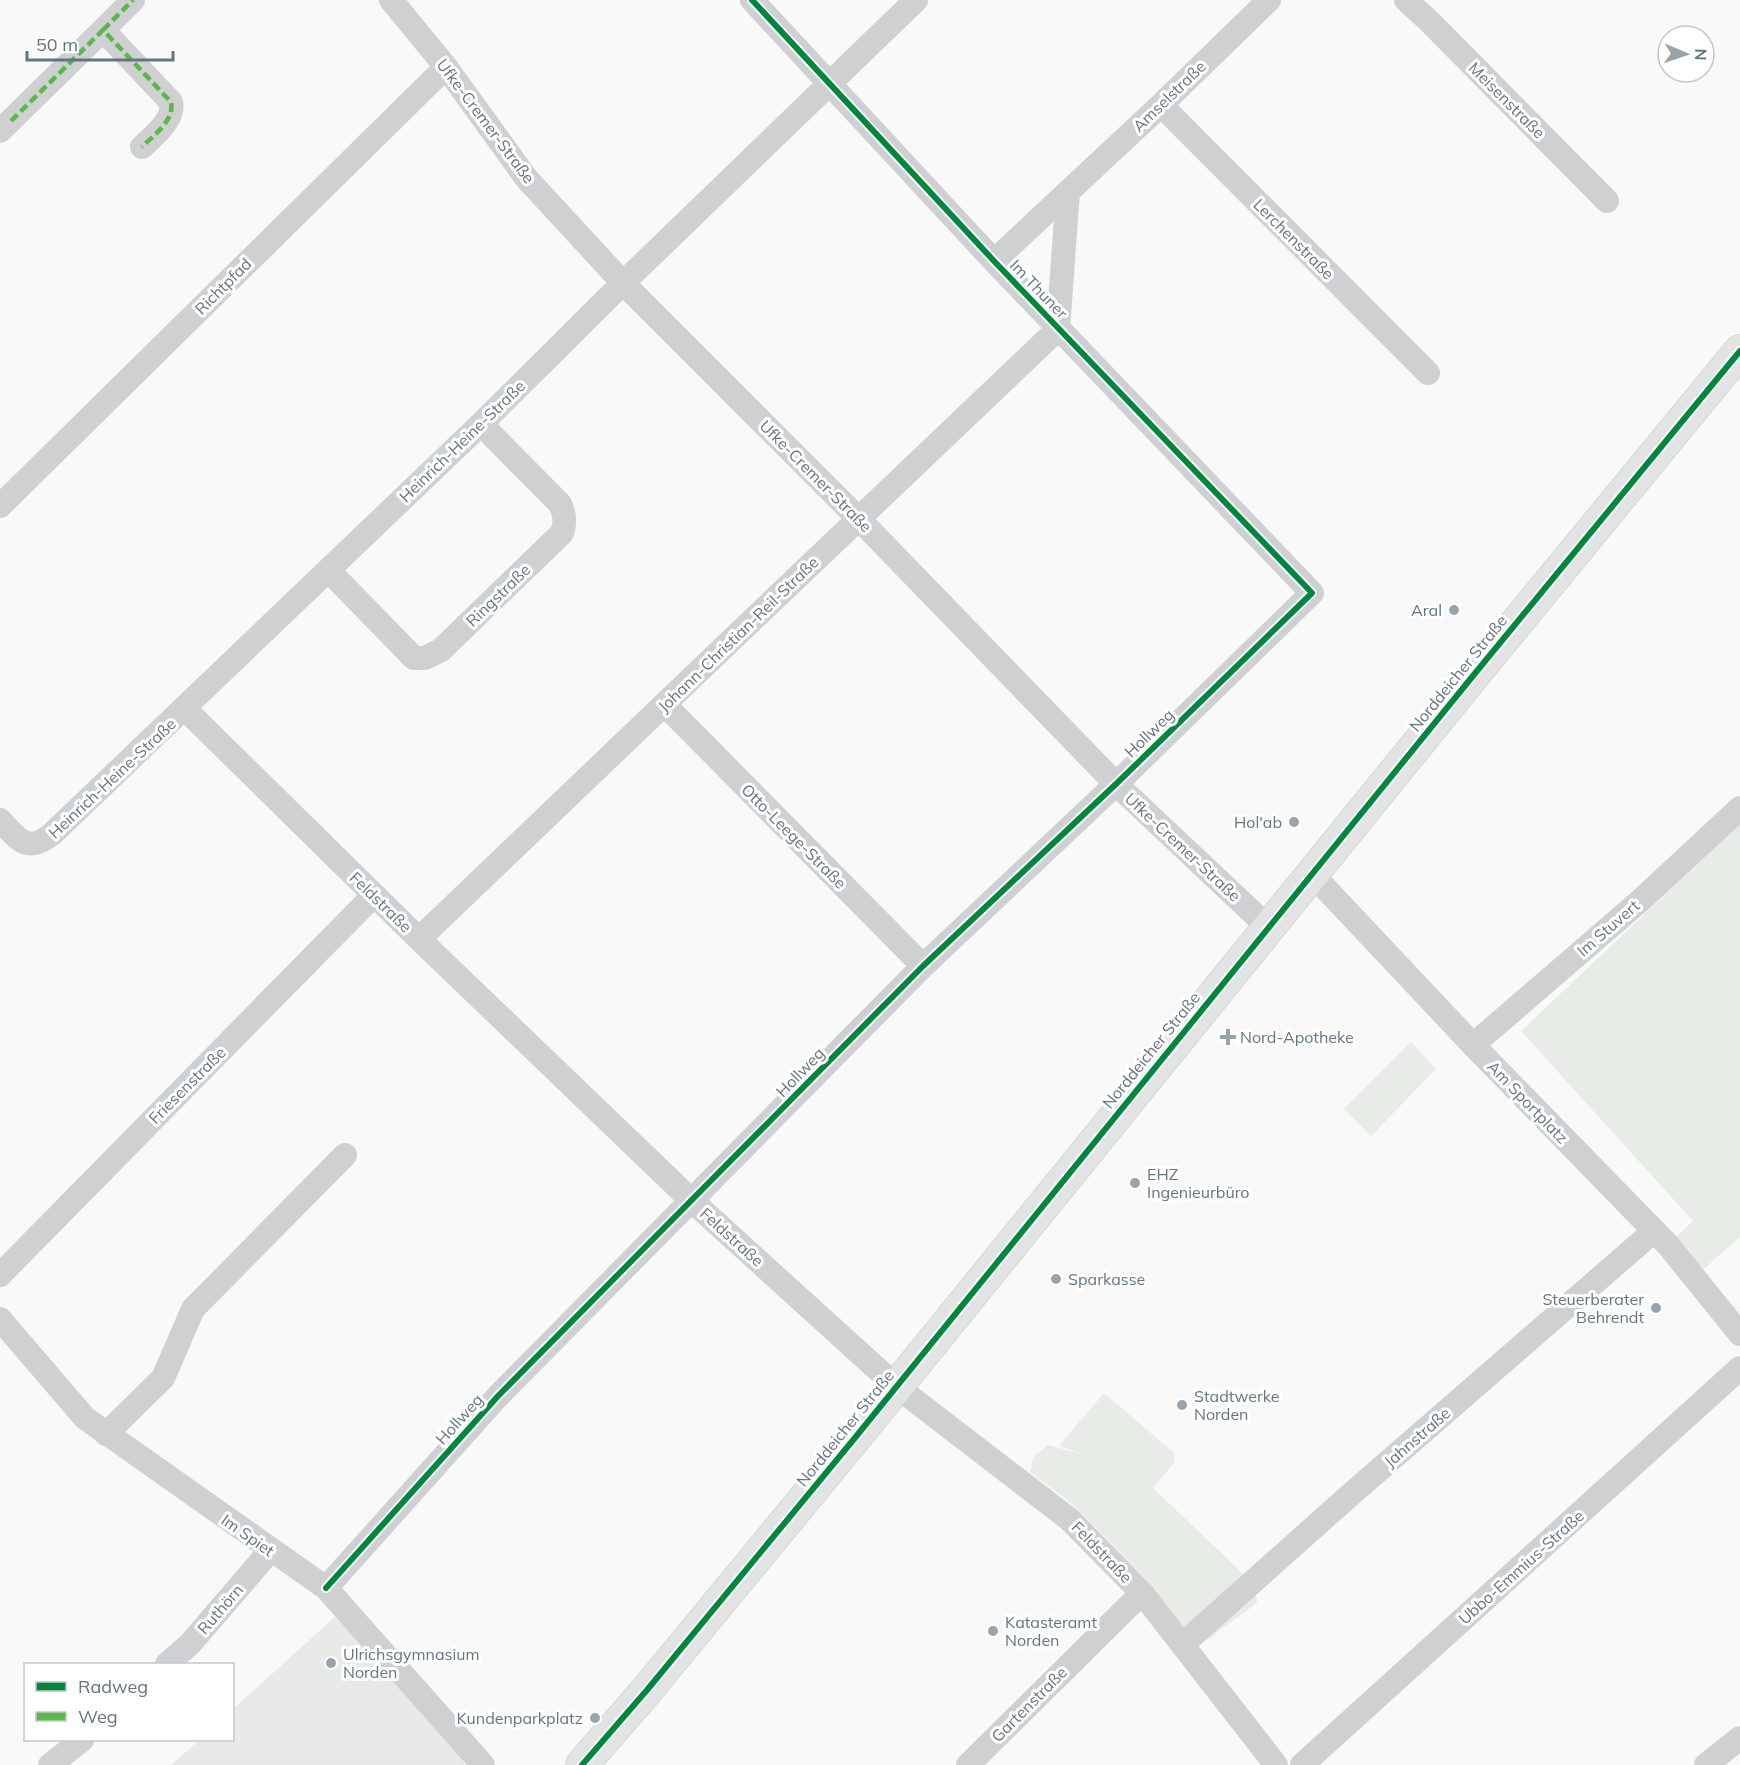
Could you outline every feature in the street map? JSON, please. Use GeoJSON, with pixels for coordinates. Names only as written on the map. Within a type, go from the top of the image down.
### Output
{"type":"FeatureCollection","features":[{"type":"Feature","properties":{"kind":"main road","name":"Norddeicher Straße"},"geometry":{"type":"LineString","coordinates":[[582,1765],[647,1690],[896,1386],[1740,351]]}},
{"type":"Feature","properties":{"kind":"street"},"geometry":{"type":"LineString","coordinates":[[0,131],[133,0]]}},
{"type":"Feature","properties":{"kind":"street","name":"Ufke-Cremer-Straße"},"geometry":{"type":"LineString","coordinates":[[391,0],[446,67],[527,179],[623,283],[858,518],[1116,784],[1269,928]]}},
{"type":"Feature","properties":{"kind":"street","name":"Im Thuner"},"geometry":{"type":"LineString","coordinates":[[752,0],[1058,329],[1312,593]]}},
{"type":"Feature","properties":{"kind":"street","name":"Heinrich-Heine-Straße"},"geometry":{"type":"LineString","coordinates":[[0,820],[23,843],[42,842],[185,709],[481,424],[623,283],[916,0]]}},
{"type":"Feature","properties":{"kind":"street","name":"Amselstraße"},"geometry":{"type":"LineString","coordinates":[[994,261],[1161,105],[1269,0]]}},
{"type":"Feature","properties":{"kind":"street","name":"Meisenstraße"},"geometry":{"type":"LineString","coordinates":[[1406,0],[1607,201]]}},
{"type":"Feature","properties":{"kind":"street"},"geometry":{"type":"LineString","coordinates":[[103,30],[171,102],[173,111],[169,118],[142,147]]}},
{"type":"Feature","properties":{"kind":"street","name":"Richtpfad"},"geometry":{"type":"LineString","coordinates":[[0,506],[446,67]]}},
{"type":"Feature","properties":{"kind":"street","name":"Lerchenstraße"},"geometry":{"type":"LineString","coordinates":[[1161,105],[1428,373]]}},
{"type":"Feature","properties":{"kind":"street"},"geometry":{"type":"LineString","coordinates":[[1058,329],[1068,192]]}},
{"type":"Feature","properties":{"kind":"street","name":"Johann-Christian-Reil-Straße"},"geometry":{"type":"LineString","coordinates":[[419,939],[1058,329]]}},
{"type":"Feature","properties":{"kind":"street","name":"Ringstraße"},"geometry":{"type":"LineString","coordinates":[[328,570],[414,658],[425,658],[441,650],[562,533],[564,526],[564,512],[560,504],[481,424]]}},
{"type":"Feature","properties":{"kind":"street","name":"Hollweg"},"geometry":{"type":"LineString","coordinates":[[326,1588],[498,1396],[923,966],[1116,784],[1312,593]]}},
{"type":"Feature","properties":{"kind":"street","name":"Otto-Leege-Straße"},"geometry":{"type":"LineString","coordinates":[[665,705],[923,966]]}},
{"type":"Feature","properties":{"kind":"street","name":"Feldstraße"},"geometry":{"type":"LineString","coordinates":[[185,709],[419,939],[692,1201],[896,1386],[1069,1519],[1142,1593],[1276,1765]]}},
{"type":"Feature","properties":{"kind":"street","name":"Im Stuvert"},"geometry":{"type":"LineString","coordinates":[[1473,1045],[1641,900],[1740,808]]}},
{"type":"Feature","properties":{"kind":"street","name":"Am Sportplatz"},"geometry":{"type":"LineString","coordinates":[[1312,874],[1473,1045],[1668,1245],[1740,1334]]}},
{"type":"Feature","properties":{"kind":"street","name":"Friesenstraße"},"geometry":{"type":"LineString","coordinates":[[0,1275],[374,895]]}},
{"type":"Feature","properties":{"kind":"street"},"geometry":{"type":"LineString","coordinates":[[106,1434],[163,1378],[193,1309],[345,1155]]}},
{"type":"Feature","properties":{"kind":"street","name":"Jahnstraße"},"geometry":{"type":"LineString","coordinates":[[1182,1645],[1358,1488],[1654,1231]]}},
{"type":"Feature","properties":{"kind":"street","name":"Im Spiet"},"geometry":{"type":"LineString","coordinates":[[0,1319],[85,1418],[270,1551],[326,1588],[483,1765]]}},
{"type":"Feature","properties":{"kind":"street","name":"Ubbo-Emmius-Straße"},"geometry":{"type":"LineString","coordinates":[[1302,1765],[1740,1368]]}},
{"type":"Feature","properties":{"kind":"street","name":"Ruthörn"},"geometry":{"type":"LineString","coordinates":[[169,1663],[190,1644],[270,1551]]}},
{"type":"Feature","properties":{"kind":"street","name":"Gartenstraße"},"geometry":{"type":"LineString","coordinates":[[968,1765],[1142,1593]]}},
{"type":"Feature","properties":{"kind":"street"},"geometry":{"type":"LineString","coordinates":[[1706,1765],[1740,1738]]}},
{"type":"Feature","properties":{"kind":"street"},"geometry":{"type":"LineString","coordinates":[[50,1765],[81,1741]]}},
{"type":"Feature","properties":{"kind":"shaded area"},"geometry":{"type":"Polygon","coordinates":[[[1740,824],[1740,1237],[1695,1277],[1668,1245],[1693,1221],[1521,1031],[1740,824]]]}},
{"type":"Feature","properties":{"kind":"shaded area"},"geometry":{"type":"Polygon","coordinates":[[[1411,1042],[1436,1069],[1371,1136],[1344,1109],[1411,1042]]]}},
{"type":"Feature","properties":{"kind":"shaded area"},"geometry":{"type":"Polygon","coordinates":[[[1104,1393],[1174,1453],[1174,1463],[1153,1488],[1255,1585],[1257,1603],[1207,1640],[1185,1633],[1147,1580],[1069,1501],[1030,1472],[1033,1457],[1048,1445],[1089,1456],[1059,1446],[1104,1393]]]}},
{"type":"Feature","properties":{"kind":"shaded area","name":"Ulrichsgymnasium Norden"},"geometry":{"type":"Polygon","coordinates":[[[335,1617],[443,1733],[466,1765],[171,1765],[198,1741],[234,1741],[234,1708],[335,1617]]]}},
{"type":"Feature","properties":{"kind":"marked path"},"geometry":{"type":"LineString","coordinates":[[103,30],[133,0]]}},
{"type":"Feature","properties":{"kind":"marked path"},"geometry":{"type":"LineString","coordinates":[[11,121],[103,30],[171,102],[167,121],[142,147]]}},
{"type":"Feature","properties":{"kind":"cycle path"},"geometry":{"type":"LineString","coordinates":[[326,1588],[498,1396],[923,966],[1116,784],[1312,593],[994,261],[752,0]]}},
{"type":"Feature","properties":{"kind":"cycle path"},"geometry":{"type":"LineString","coordinates":[[582,1765],[647,1690],[854,1439],[1472,677],[1740,351]]}},
{"type":"Feature","properties":{"kind":"place","name":"Aral"},"geometry":{"type":"Point","coordinates":[1454,610]}},
{"type":"Feature","properties":{"kind":"place","name":"Hol'ab"},"geometry":{"type":"Point","coordinates":[1294,822]}},
{"type":"Feature","properties":{"kind":"place","name":"Nord-Apotheke"},"geometry":{"type":"Point","coordinates":[1228,1037]}},
{"type":"Feature","properties":{"kind":"place","name":"EHZ Ingenieurbüro"},"geometry":{"type":"Point","coordinates":[1135,1183]}},
{"type":"Feature","properties":{"kind":"place","name":"Sparkasse"},"geometry":{"type":"Point","coordinates":[1056,1279]}},
{"type":"Feature","properties":{"kind":"place","name":"Steuerberater Behrendt"},"geometry":{"type":"Point","coordinates":[1656,1308]}},
{"type":"Feature","properties":{"kind":"place","name":"Stadtwerke Norden"},"geometry":{"type":"Point","coordinates":[1182,1405]}},
{"type":"Feature","properties":{"kind":"place","name":"Katasteramt Norden"},"geometry":{"type":"Point","coordinates":[993,1631]}},
{"type":"Feature","properties":{"kind":"place","name":"Ulrichsgymnasium Norden"},"geometry":{"type":"Point","coordinates":[331,1663]}},
{"type":"Feature","properties":{"kind":"place","name":"Kundenparkplatz"},"geometry":{"type":"Point","coordinates":[595,1718]}}]}
